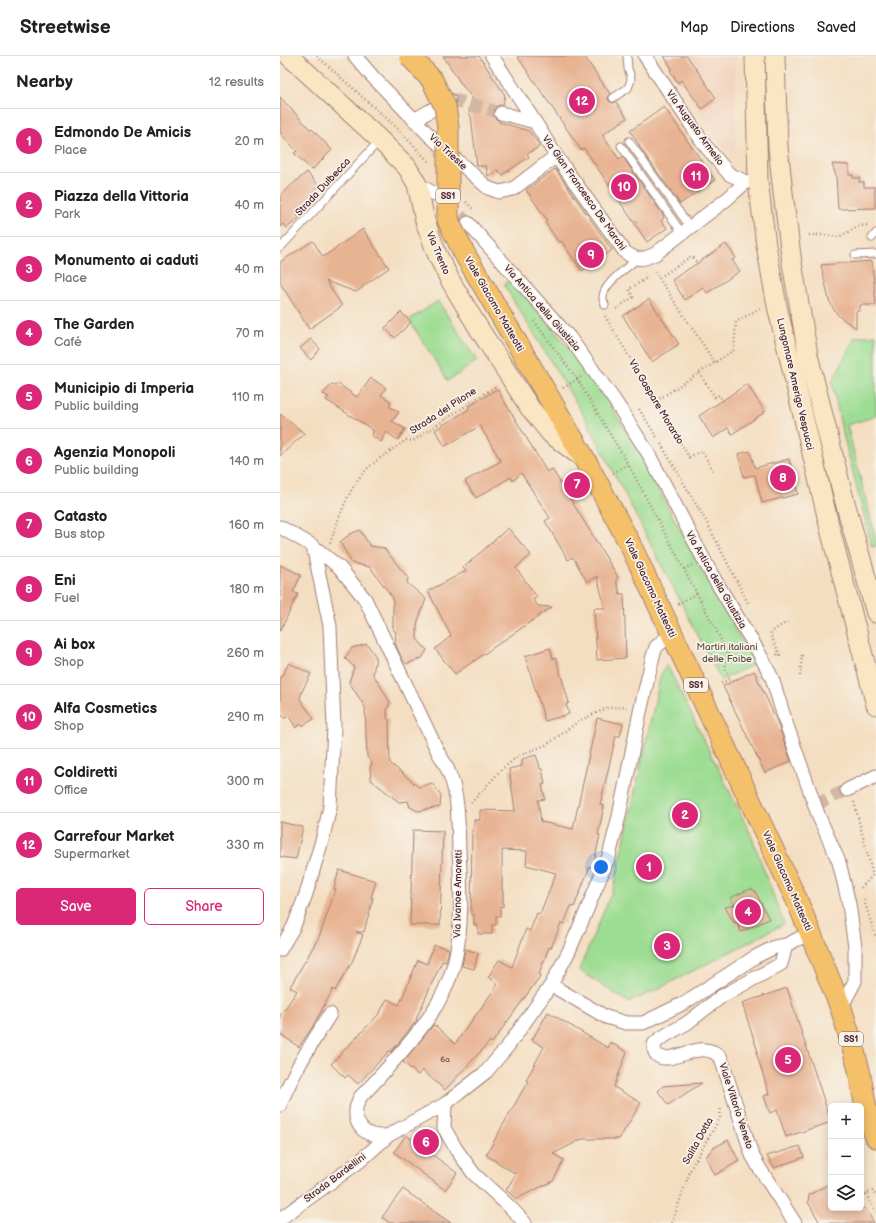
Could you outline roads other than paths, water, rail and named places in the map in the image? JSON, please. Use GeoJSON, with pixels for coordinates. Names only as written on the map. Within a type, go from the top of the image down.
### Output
{"type":"FeatureCollection","features":[{"type":"Feature","properties":{"kind":"main road","name":"Via Trento"},"geometry":{"type":"LineString","coordinates":[[289,56],[407,167],[417,184],[425,221],[437,254],[450,280],[530,408],[551,434],[584,458]]}},
{"type":"Feature","properties":{"kind":"main road","name":"Viale Giacomo Matteotti"},"geometry":{"type":"LineString","coordinates":[[410,56],[432,80],[445,106],[448,128],[448,220],[464,252],[584,458],[630,544],[672,633],[798,903],[840,1008],[855,1056],[867,1114],[876,1137]]}},
{"type":"Feature","properties":{"kind":"main road","name":"Lungomare Amerigo Vespucci"},"geometry":{"type":"LineString","coordinates":[[755,56],[752,181],[766,244],[777,306],[831,533],[876,705]]}},
{"type":"Feature","properties":{"kind":"main road","name":"Lungomare Amerigo Vespucci"},"geometry":{"type":"LineString","coordinates":[[775,56],[778,146],[785,211],[792,263],[808,355],[843,495],[876,613]]}},
{"type":"Feature","properties":{"kind":"main road"},"geometry":{"type":"LineString","coordinates":[[752,181],[766,177],[774,168],[778,146]]}},
{"type":"Feature","properties":{"kind":"main road"},"geometry":{"type":"LineString","coordinates":[[752,181],[766,183],[776,190],[785,211]]}},
{"type":"Feature","properties":{"kind":"main road"},"geometry":{"type":"LineString","coordinates":[[507,372],[520,371],[531,366]]}},
{"type":"Feature","properties":{"kind":"street","name":"Via Trieste"},"geometry":{"type":"LineString","coordinates":[[355,56],[373,77],[430,136],[488,188],[499,192],[513,189],[556,156]]}},
{"type":"Feature","properties":{"kind":"street","name":"Via Gian Francesco De Marchi"},"geometry":{"type":"LineString","coordinates":[[492,56],[536,122],[556,156],[625,252],[637,259]]}},
{"type":"Feature","properties":{"kind":"street","name":"Via Augusto Armelio"},"geometry":{"type":"LineString","coordinates":[[645,56],[704,144],[729,174],[752,181]]}},
{"type":"Feature","properties":{"kind":"street"},"geometry":{"type":"LineString","coordinates":[[414,120],[451,99]]}},
{"type":"Feature","properties":{"kind":"street"},"geometry":{"type":"LineString","coordinates":[[501,113],[536,122]]}},
{"type":"Feature","properties":{"kind":"street"},"geometry":{"type":"LineString","coordinates":[[637,259],[646,258],[655,254],[752,181]]}},
{"type":"Feature","properties":{"kind":"street"},"geometry":{"type":"LineString","coordinates":[[417,184],[435,194]]}},
{"type":"Feature","properties":{"kind":"street","name":"Via Antica della Giustizia"},"geometry":{"type":"LineString","coordinates":[[468,223],[570,338],[615,401],[648,453],[701,555],[758,651],[776,676],[786,723],[819,817],[840,862],[849,904],[855,947],[855,981],[840,1008]]}},
{"type":"Feature","properties":{"kind":"street","name":"Via Ivanoe Amoretti"},"geometry":{"type":"LineString","coordinates":[[280,527],[314,546],[340,568],[364,599],[446,766],[454,790],[457,814],[460,913],[457,946],[451,972],[441,998],[424,1024],[409,1044],[361,1096],[355,1110],[356,1118],[360,1126],[369,1134],[382,1137],[389,1135]]}},
{"type":"Feature","properties":{"kind":"street"},"geometry":{"type":"LineString","coordinates":[[280,950],[294,926],[306,894],[323,837],[330,807],[334,727],[330,626],[314,546]]}},
{"type":"Feature","properties":{"kind":"street"},"geometry":{"type":"LineString","coordinates":[[389,1135],[445,1104],[486,1072],[519,1031],[551,985],[586,912],[608,856],[619,816],[653,656],[656,647],[672,633]]}},
{"type":"Feature","properties":{"kind":"street"},"geometry":{"type":"LineString","coordinates":[[849,790],[876,776]]}},
{"type":"Feature","properties":{"kind":"street"},"geometry":{"type":"LineString","coordinates":[[551,985],[606,1017],[626,1023],[643,1023],[684,1003],[755,957],[775,947],[786,945],[810,933]]}},
{"type":"Feature","properties":{"kind":"street","name":"Viale Vittorio Veneto"},"geometry":{"type":"LineString","coordinates":[[786,945],[781,964],[722,996],[687,1023],[661,1038],[654,1044],[655,1051],[658,1056],[663,1058],[701,1050],[718,1054],[721,1058],[752,1155],[795,1223]]}},
{"type":"Feature","properties":{"kind":"street"},"geometry":{"type":"LineString","coordinates":[[280,1105],[289,1083],[330,1014]]}},
{"type":"Feature","properties":{"kind":"street"},"geometry":{"type":"LineString","coordinates":[[445,1104],[444,1128],[456,1149],[474,1174],[525,1223]]}},
{"type":"Feature","properties":{"kind":"street","name":"Strada Bardellini"},"geometry":{"type":"LineString","coordinates":[[280,1219],[360,1161],[389,1135]]}},
{"type":"Feature","properties":{"kind":"lane"},"geometry":{"type":"LineString","coordinates":[[613,98],[628,88],[631,80],[627,56]]}},
{"type":"Feature","properties":{"kind":"lane","name":"Strada Dulbecca"},"geometry":{"type":"LineString","coordinates":[[280,248],[380,140]]}},
{"type":"Feature","properties":{"kind":"lane"},"geometry":{"type":"LineString","coordinates":[[629,141],[686,230]]}},
{"type":"Feature","properties":{"kind":"lane"},"geometry":{"type":"LineString","coordinates":[[621,146],[686,230]]}},
{"type":"Feature","properties":{"kind":"lane"},"geometry":{"type":"LineString","coordinates":[[855,255],[876,254]]}},
{"type":"Feature","properties":{"kind":"lane"},"geometry":{"type":"LineString","coordinates":[[605,305],[603,298],[604,291],[608,285],[637,259]]}},
{"type":"Feature","properties":{"kind":"tunnel"},"geometry":{"type":"LineString","coordinates":[[451,99],[501,113]]}},
{"type":"Feature","properties":{"kind":"tunnel"},"geometry":{"type":"LineString","coordinates":[[446,203],[468,223]]}},
{"type":"Feature","properties":{"kind":"tunnel"},"geometry":{"type":"LineString","coordinates":[[815,805],[847,790]]}},
{"type":"Feature","properties":{"kind":"place","name":"Carrefour Market"},"geometry":{"type":"Point","coordinates":[582,101]}},
{"type":"Feature","properties":{"kind":"place","name":"Coldiretti"},"geometry":{"type":"Point","coordinates":[696,176]}},
{"type":"Feature","properties":{"kind":"place","name":"Alfa Cosmetics"},"geometry":{"type":"Point","coordinates":[624,187]}},
{"type":"Feature","properties":{"kind":"place","name":"Ai box"},"geometry":{"type":"Point","coordinates":[591,255]}},
{"type":"Feature","properties":{"kind":"place","name":"Eni"},"geometry":{"type":"Point","coordinates":[783,478]}},
{"type":"Feature","properties":{"kind":"place","name":"Catasto"},"geometry":{"type":"Point","coordinates":[577,485]}},
{"type":"Feature","properties":{"kind":"place","name":"Piazza della Vittoria"},"geometry":{"type":"Point","coordinates":[685,815]}},
{"type":"Feature","properties":{"kind":"place","name":"Edmondo De Amicis"},"geometry":{"type":"Point","coordinates":[649,867]}},
{"type":"Feature","properties":{"kind":"place","name":"The Garden"},"geometry":{"type":"Point","coordinates":[748,912]}},
{"type":"Feature","properties":{"kind":"place","name":"Monumento ai caduti"},"geometry":{"type":"Point","coordinates":[667,946]}},
{"type":"Feature","properties":{"kind":"place","name":"Municipio di Imperia"},"geometry":{"type":"Point","coordinates":[788,1060]}},
{"type":"Feature","properties":{"kind":"place","name":"Agenzia Monopoli"},"geometry":{"type":"Point","coordinates":[426,1142]}},
{"type":"Feature","properties":{"kind":"park label","name":"Martiri italiani delle Foibe"},"geometry":{"type":"Point","coordinates":[727,652]}}]}
